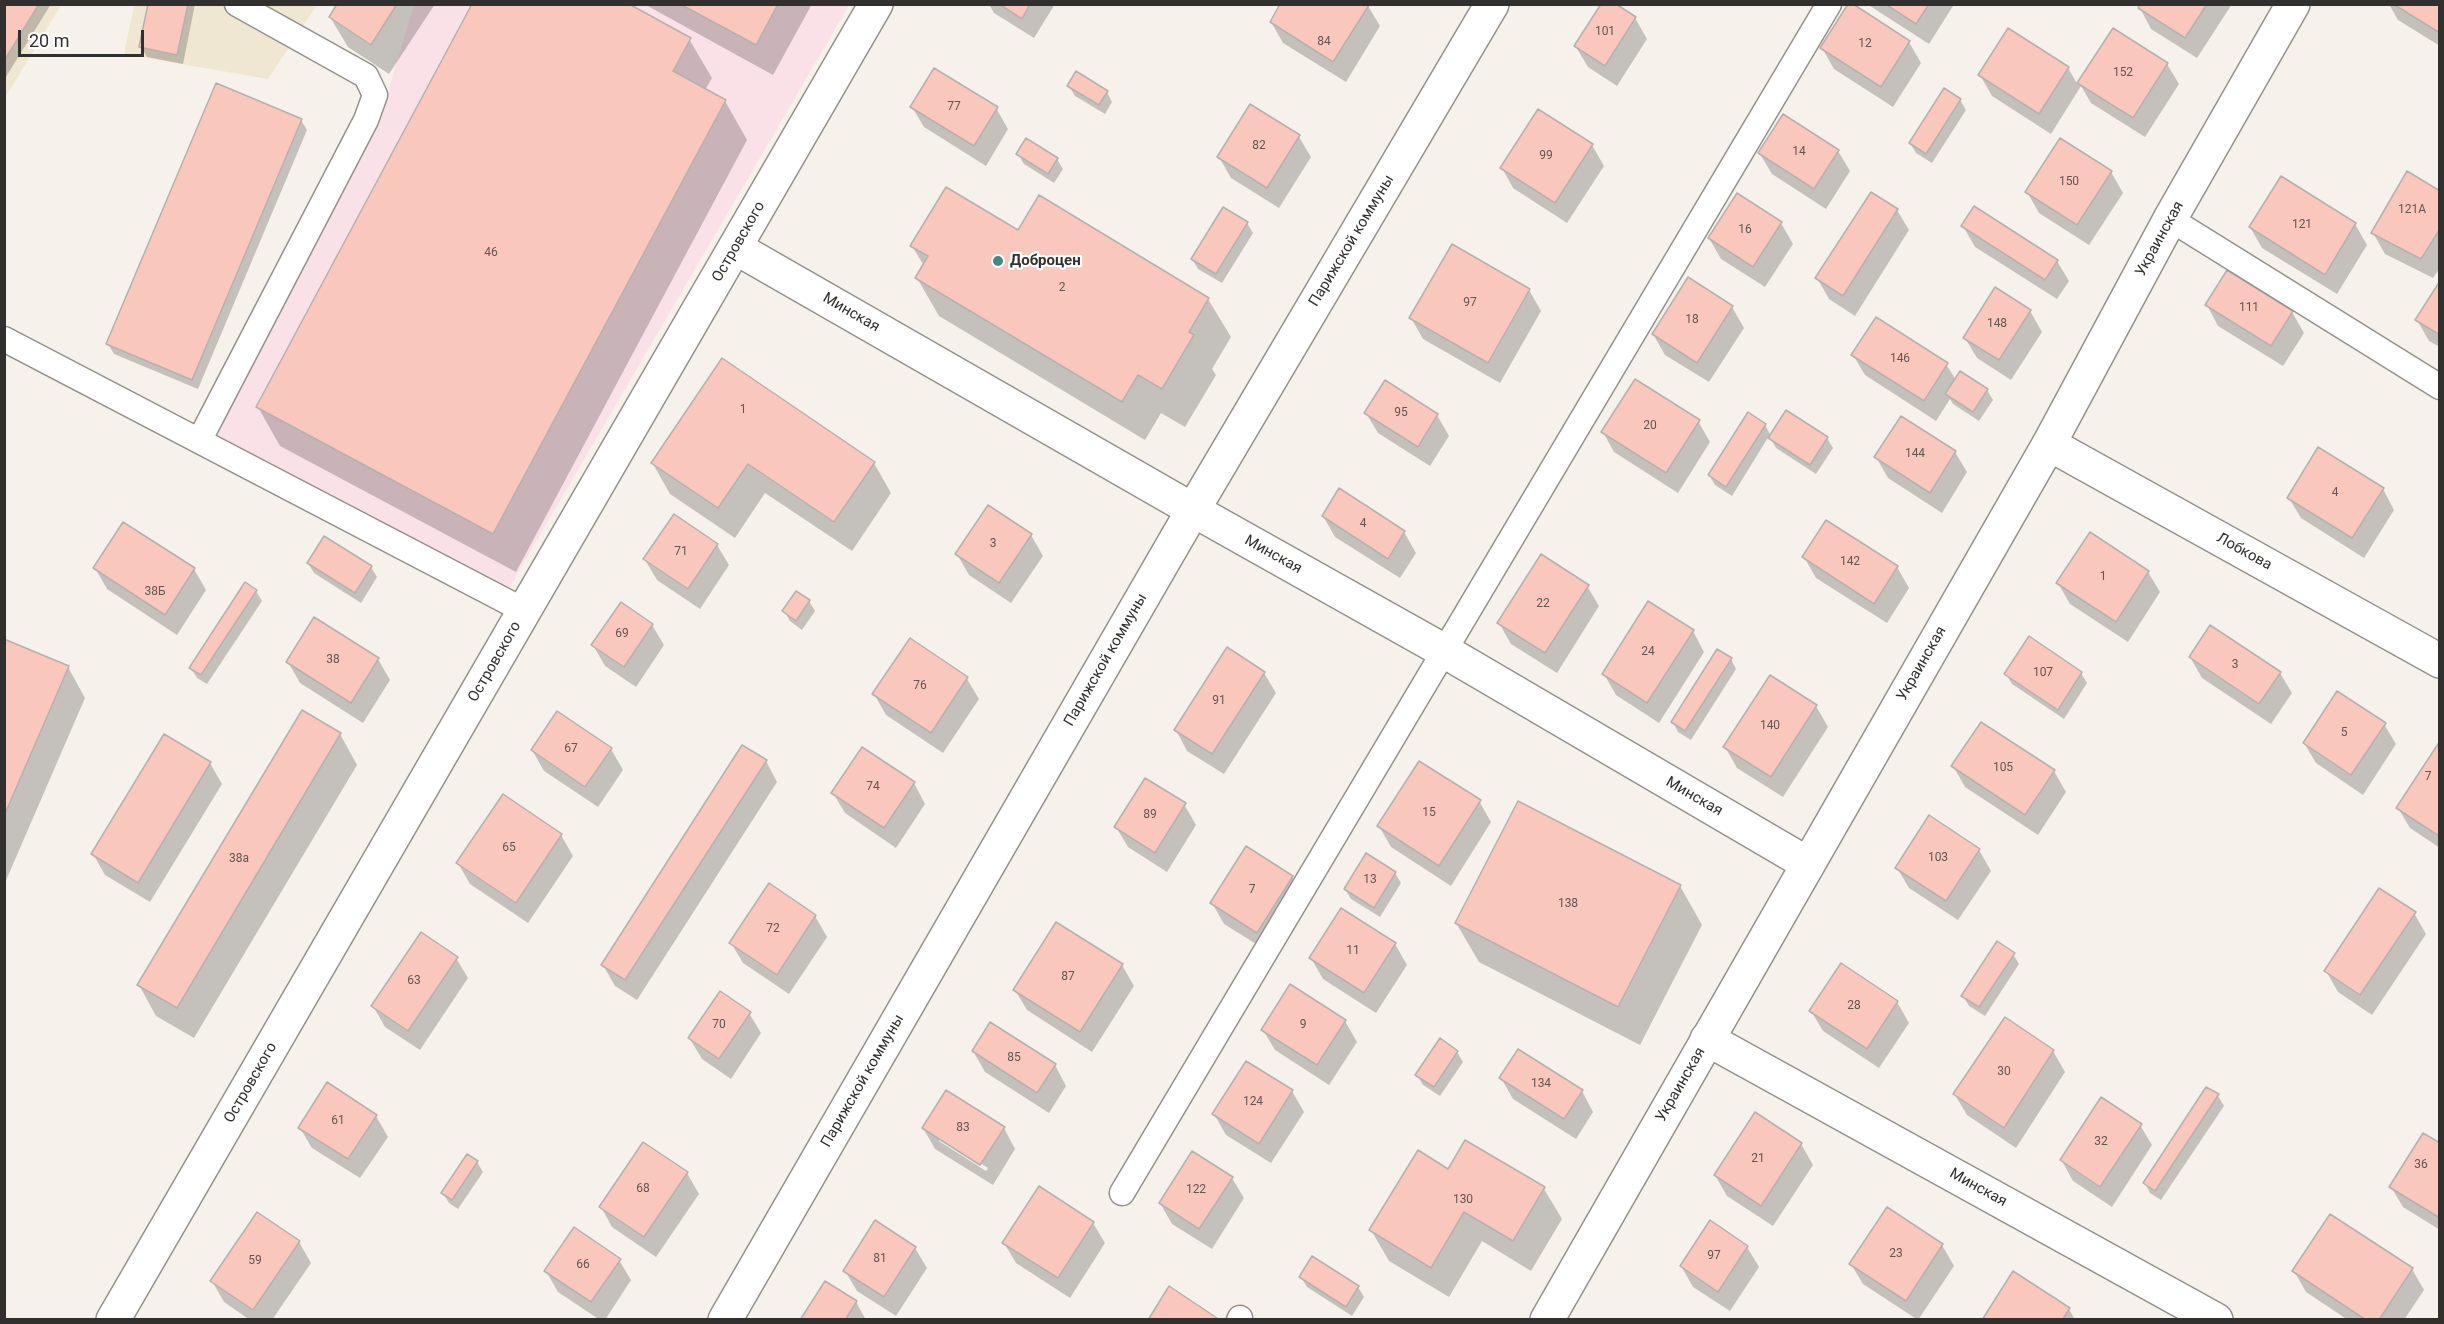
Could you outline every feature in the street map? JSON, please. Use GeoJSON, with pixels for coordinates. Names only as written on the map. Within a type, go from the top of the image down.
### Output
{"type":"FeatureCollection","features":[{"type":"Feature","properties":{"kind":"street","name":"Островского"},"geometry":{"type":"LineString","coordinates":[[113,1320],[876,4]]}},
{"type":"Feature","properties":{"kind":"street","name":"Парижской коммуны"},"geometry":{"type":"LineString","coordinates":[[726,1320],[1193,510],[1492,4]]}},
{"type":"Feature","properties":{"kind":"street","name":"Украинская"},"geometry":{"type":"LineString","coordinates":[[1547,1320],[2049,444],[2170,219],[2293,4]]}},
{"type":"Feature","properties":{"kind":"street","name":"Минская"},"geometry":{"type":"LineString","coordinates":[[736,248],[1446,652],[1808,864]]}},
{"type":"Feature","properties":{"kind":"street","name":"Лобкова"},"geometry":{"type":"LineString","coordinates":[[2049,444],[2439,661]]}},
{"type":"Feature","properties":{"kind":"street","name":"Минская"},"geometry":{"type":"LineString","coordinates":[[1707,1039],[2216,1320]]}},
{"type":"Feature","properties":{"kind":"lane"},"geometry":{"type":"LineString","coordinates":[[199,441],[366,120],[375,95],[366,76],[237,4]]}},
{"type":"Feature","properties":{"kind":"lane"},"geometry":{"type":"LineString","coordinates":[[1122,1193],[1446,652],[1829,4]]}},
{"type":"Feature","properties":{"kind":"lane"},"geometry":{"type":"LineString","coordinates":[[2170,219],[2439,387]]}},
{"type":"Feature","properties":{"kind":"lane"},"geometry":{"type":"LineString","coordinates":[[4,339],[525,611]]}},
{"type":"Feature","properties":{"kind":"shaded area"},"geometry":{"type":"Polygon","coordinates":[[[5,5],[61,5],[5,98],[5,5]]]}},
{"type":"Feature","properties":{"kind":"shaded area"},"geometry":{"type":"Polygon","coordinates":[[[134,5],[317,5],[268,79],[124,54],[134,5]]]}},
{"type":"Feature","properties":{"kind":"shaded area"},"geometry":{"type":"Polygon","coordinates":[[[414,5],[849,5],[509,588],[214,435],[378,125],[414,5]]]}},
{"type":"Feature","properties":{"kind":"building"},"geometry":{"type":"Polygon","coordinates":[[[4,4],[39,4],[4,61],[4,4]]]}},
{"type":"Feature","properties":{"kind":"building"},"geometry":{"type":"Polygon","coordinates":[[[148,4],[188,4],[177,55],[139,47],[148,4]]]}},
{"type":"Feature","properties":{"kind":"building"},"geometry":{"type":"Polygon","coordinates":[[[337,4],[397,4],[371,45],[329,17],[337,4]]]}},
{"type":"Feature","properties":{"kind":"building"},"geometry":{"type":"Polygon","coordinates":[[[472,4],[629,4],[691,38],[673,71],[726,100],[493,534],[256,407],[472,4]]]}},
{"type":"Feature","properties":{"kind":"building"},"geometry":{"type":"Polygon","coordinates":[[[680,4],[778,4],[756,45],[680,4]]]}},
{"type":"Feature","properties":{"kind":"building"},"geometry":{"type":"Polygon","coordinates":[[[999,4],[1030,4],[1022,19],[999,4]]]}},
{"type":"Feature","properties":{"kind":"building"},"geometry":{"type":"Polygon","coordinates":[[[1280,4],[1369,5],[1333,62],[1270,22],[1280,4]]]}},
{"type":"Feature","properties":{"kind":"building"},"geometry":{"type":"Polygon","coordinates":[[[1601,4],[1616,4],[1636,17],[1605,66],[1574,46],[1601,4]]]}},
{"type":"Feature","properties":{"kind":"building"},"geometry":{"type":"Polygon","coordinates":[[[1848,4],[1853,4],[1910,41],[1881,87],[1820,48],[1848,4]]]}},
{"type":"Feature","properties":{"kind":"building"},"geometry":{"type":"Polygon","coordinates":[[[1885,4],[1929,4],[1916,24],[1885,4]]]}},
{"type":"Feature","properties":{"kind":"building"},"geometry":{"type":"Polygon","coordinates":[[[2140,4],[2207,4],[2185,38],[2138,8],[2140,4]]]}},
{"type":"Feature","properties":{"kind":"building"},"geometry":{"type":"Polygon","coordinates":[[[2393,4],[2440,4],[2440,33],[2393,4]]]}},
{"type":"Feature","properties":{"kind":"building"},"geometry":{"type":"Polygon","coordinates":[[[2008,28],[2069,67],[2039,114],[1978,75],[2008,28]]]}},
{"type":"Feature","properties":{"kind":"building"},"geometry":{"type":"Polygon","coordinates":[[[2113,28],[2168,63],[2133,118],[2077,83],[2113,28]]]}},
{"type":"Feature","properties":{"kind":"building"},"geometry":{"type":"Polygon","coordinates":[[[934,68],[998,107],[974,146],[910,107],[934,68]]]}},
{"type":"Feature","properties":{"kind":"building"},"geometry":{"type":"Polygon","coordinates":[[[1076,71],[1108,91],[1099,105],[1067,86],[1076,71]]]}},
{"type":"Feature","properties":{"kind":"building"},"geometry":{"type":"Polygon","coordinates":[[[216,83],[302,119],[192,380],[106,344],[216,83]]]}},
{"type":"Feature","properties":{"kind":"building"},"geometry":{"type":"Polygon","coordinates":[[[1944,88],[1961,99],[1926,154],[1909,143],[1944,88]]]}},
{"type":"Feature","properties":{"kind":"building"},"geometry":{"type":"Polygon","coordinates":[[[1250,104],[1300,135],[1267,188],[1217,157],[1250,104]]]}},
{"type":"Feature","properties":{"kind":"building"},"geometry":{"type":"Polygon","coordinates":[[[1538,109],[1593,144],[1555,203],[1500,168],[1538,109]]]}},
{"type":"Feature","properties":{"kind":"building"},"geometry":{"type":"Polygon","coordinates":[[[1783,114],[1839,150],[1814,189],[1758,153],[1783,114]]]}},
{"type":"Feature","properties":{"kind":"building"},"geometry":{"type":"Polygon","coordinates":[[[1026,138],[1058,158],[1048,174],[1016,154],[1026,138]]]}},
{"type":"Feature","properties":{"kind":"building"},"geometry":{"type":"Polygon","coordinates":[[[2060,138],[2112,171],[2077,225],[2025,192],[2060,138]]]}},
{"type":"Feature","properties":{"kind":"building"},"geometry":{"type":"Polygon","coordinates":[[[2407,171],[2440,191],[2440,229],[2421,259],[2371,233],[2407,171]]]}},
{"type":"Feature","properties":{"kind":"building"},"geometry":{"type":"Polygon","coordinates":[[[2281,176],[2356,223],[2325,275],[2249,227],[2281,176]]]}},
{"type":"Feature","properties":{"kind":"building"},"geometry":{"type":"Polygon","coordinates":[[[946,187],[1018,230],[1039,195],[1209,298],[1189,332],[1194,335],[1162,389],[1138,375],[1122,402],[915,278],[928,256],[910,246],[946,187]]]}},
{"type":"Feature","properties":{"kind":"building"},"geometry":{"type":"Polygon","coordinates":[[[1871,192],[1898,209],[1843,296],[1815,278],[1871,192]]]}},
{"type":"Feature","properties":{"kind":"building"},"geometry":{"type":"Polygon","coordinates":[[[1737,193],[1782,222],[1753,267],[1708,238],[1737,193]]]}},
{"type":"Feature","properties":{"kind":"building"},"geometry":{"type":"Polygon","coordinates":[[[1974,206],[2058,260],[2045,280],[1961,226],[1974,206]]]}},
{"type":"Feature","properties":{"kind":"building"},"geometry":{"type":"Polygon","coordinates":[[[1223,207],[1248,222],[1216,274],[1191,259],[1223,207]]]}},
{"type":"Feature","properties":{"kind":"building"},"geometry":{"type":"Polygon","coordinates":[[[1452,244],[1530,289],[1488,363],[1409,318],[1452,244]]]}},
{"type":"Feature","properties":{"kind":"building"},"geometry":{"type":"Polygon","coordinates":[[[2227,270],[2293,311],[2271,346],[2205,305],[2227,270]]]}},
{"type":"Feature","properties":{"kind":"building"},"geometry":{"type":"Polygon","coordinates":[[[1688,277],[1733,306],[1697,363],[1652,334],[1688,277]]]}},
{"type":"Feature","properties":{"kind":"building"},"geometry":{"type":"Polygon","coordinates":[[[2440,281],[2440,335],[2415,320],[2440,281]]]}},
{"type":"Feature","properties":{"kind":"building"},"geometry":{"type":"Polygon","coordinates":[[[1995,287],[2031,310],[1999,360],[1963,338],[1995,287]]]}},
{"type":"Feature","properties":{"kind":"building"},"geometry":{"type":"Polygon","coordinates":[[[1876,317],[1948,363],[1924,401],[1851,355],[1876,317]]]}},
{"type":"Feature","properties":{"kind":"building"},"geometry":{"type":"Polygon","coordinates":[[[722,358],[875,462],[834,522],[748,464],[718,508],[651,463],[722,358]]]}},
{"type":"Feature","properties":{"kind":"building"},"geometry":{"type":"Polygon","coordinates":[[[1960,371],[1988,389],[1973,412],[1945,394],[1960,371]]]}},
{"type":"Feature","properties":{"kind":"building"},"geometry":{"type":"Polygon","coordinates":[[[1635,379],[1700,420],[1666,473],[1601,432],[1635,379]]]}},
{"type":"Feature","properties":{"kind":"building"},"geometry":{"type":"Polygon","coordinates":[[[1385,380],[1438,414],[1418,447],[1364,413],[1385,380]]]}},
{"type":"Feature","properties":{"kind":"building"},"geometry":{"type":"Polygon","coordinates":[[[1786,410],[1828,437],[1810,465],[1768,438],[1786,410]]]}},
{"type":"Feature","properties":{"kind":"building"},"geometry":{"type":"Polygon","coordinates":[[[1748,412],[1766,424],[1726,487],[1708,475],[1748,412]]]}},
{"type":"Feature","properties":{"kind":"building"},"geometry":{"type":"Polygon","coordinates":[[[1901,416],[1956,451],[1930,493],[1874,457],[1901,416]]]}},
{"type":"Feature","properties":{"kind":"building"},"geometry":{"type":"Polygon","coordinates":[[[2318,447],[2384,488],[2352,538],[2287,498],[2318,447]]]}},
{"type":"Feature","properties":{"kind":"building"},"geometry":{"type":"Polygon","coordinates":[[[1339,488],[1405,531],[1388,559],[1322,516],[1339,488]]]}},
{"type":"Feature","properties":{"kind":"building"},"geometry":{"type":"Polygon","coordinates":[[[988,505],[1032,534],[999,583],[955,554],[988,505]]]}},
{"type":"Feature","properties":{"kind":"building"},"geometry":{"type":"Polygon","coordinates":[[[674,514],[718,544],[688,589],[643,559],[674,514]]]}},
{"type":"Feature","properties":{"kind":"building"},"geometry":{"type":"Polygon","coordinates":[[[1826,520],[1898,566],[1874,604],[1802,557],[1826,520]]]}},
{"type":"Feature","properties":{"kind":"building"},"geometry":{"type":"Polygon","coordinates":[[[123,522],[195,568],[165,615],[93,568],[123,522]]]}},
{"type":"Feature","properties":{"kind":"building"},"geometry":{"type":"Polygon","coordinates":[[[2090,532],[2149,571],[2116,622],[2056,583],[2090,532]]]}},
{"type":"Feature","properties":{"kind":"building"},"geometry":{"type":"Polygon","coordinates":[[[324,536],[372,566],[355,593],[307,563],[324,536]]]}},
{"type":"Feature","properties":{"kind":"building"},"geometry":{"type":"Polygon","coordinates":[[[1541,554],[1589,585],[1545,653],[1497,623],[1541,554]]]}},
{"type":"Feature","properties":{"kind":"building"},"geometry":{"type":"Polygon","coordinates":[[[245,582],[257,590],[201,675],[189,668],[245,582]]]}},
{"type":"Feature","properties":{"kind":"building"},"geometry":{"type":"Polygon","coordinates":[[[796,591],[810,600],[796,621],[782,611],[796,591]]]}},
{"type":"Feature","properties":{"kind":"building"},"geometry":{"type":"Polygon","coordinates":[[[1648,601],[1694,630],[1647,703],[1602,674],[1648,601]]]}},
{"type":"Feature","properties":{"kind":"building"},"geometry":{"type":"Polygon","coordinates":[[[621,602],[653,624],[624,667],[591,645],[621,602]]]}},
{"type":"Feature","properties":{"kind":"building"},"geometry":{"type":"Polygon","coordinates":[[[314,617],[379,658],[351,703],[286,662],[314,617]]]}},
{"type":"Feature","properties":{"kind":"building"},"geometry":{"type":"Polygon","coordinates":[[[2210,625],[2281,672],[2259,704],[2189,657],[2210,625]]]}},
{"type":"Feature","properties":{"kind":"building"},"geometry":{"type":"Polygon","coordinates":[[[2029,636],[2082,672],[2058,710],[2004,674],[2029,636]]]}},
{"type":"Feature","properties":{"kind":"building"},"geometry":{"type":"Polygon","coordinates":[[[910,638],[968,677],[931,733],[872,694],[910,638]]]}},
{"type":"Feature","properties":{"kind":"building"},"geometry":{"type":"Polygon","coordinates":[[[4,639],[69,666],[4,816],[4,639]]]}},
{"type":"Feature","properties":{"kind":"building"},"geometry":{"type":"Polygon","coordinates":[[[1227,647],[1265,672],[1212,754],[1174,730],[1227,647]]]}},
{"type":"Feature","properties":{"kind":"building"},"geometry":{"type":"Polygon","coordinates":[[[1717,649],[1732,658],[1685,731],[1671,722],[1717,649]]]}},
{"type":"Feature","properties":{"kind":"building"},"geometry":{"type":"Polygon","coordinates":[[[1770,675],[1817,705],[1771,777],[1723,747],[1770,675]]]}},
{"type":"Feature","properties":{"kind":"building"},"geometry":{"type":"Polygon","coordinates":[[[2337,691],[2386,723],[2351,775],[2303,743],[2337,691]]]}},
{"type":"Feature","properties":{"kind":"building"},"geometry":{"type":"Polygon","coordinates":[[[302,710],[341,733],[177,1008],[137,985],[302,710]]]}},
{"type":"Feature","properties":{"kind":"building"},"geometry":{"type":"Polygon","coordinates":[[[557,711],[612,748],[585,787],[531,750],[557,711]]]}},
{"type":"Feature","properties":{"kind":"building"},"geometry":{"type":"Polygon","coordinates":[[[1981,722],[2055,770],[2025,815],[1951,766],[1981,722]]]}},
{"type":"Feature","properties":{"kind":"building"},"geometry":{"type":"Polygon","coordinates":[[[164,734],[211,762],[138,883],[91,854],[164,734]]]}},
{"type":"Feature","properties":{"kind":"building"},"geometry":{"type":"Polygon","coordinates":[[[2438,744],[2440,745],[2439,836],[2396,808],[2438,744]]]}},
{"type":"Feature","properties":{"kind":"building"},"geometry":{"type":"Polygon","coordinates":[[[742,745],[767,760],[625,980],[601,965],[742,745]]]}},
{"type":"Feature","properties":{"kind":"building"},"geometry":{"type":"Polygon","coordinates":[[[862,747],[915,782],[884,828],[831,793],[862,747]]]}},
{"type":"Feature","properties":{"kind":"building"},"geometry":{"type":"Polygon","coordinates":[[[1419,761],[1481,800],[1439,866],[1377,826],[1419,761]]]}},
{"type":"Feature","properties":{"kind":"building"},"geometry":{"type":"Polygon","coordinates":[[[1145,778],[1186,803],[1155,853],[1114,827],[1145,778]]]}},
{"type":"Feature","properties":{"kind":"building"},"geometry":{"type":"Polygon","coordinates":[[[503,794],[562,834],[516,903],[456,863],[503,794]]]}},
{"type":"Feature","properties":{"kind":"building"},"geometry":{"type":"Polygon","coordinates":[[[1518,801],[1681,885],[1618,1007],[1455,923],[1518,801]]]}},
{"type":"Feature","properties":{"kind":"building"},"geometry":{"type":"Polygon","coordinates":[[[1929,815],[1980,849],[1946,901],[1895,868],[1929,815]]]}},
{"type":"Feature","properties":{"kind":"building"},"geometry":{"type":"Polygon","coordinates":[[[1246,846],[1293,876],[1257,933],[1210,903],[1246,846]]]}},
{"type":"Feature","properties":{"kind":"building"},"geometry":{"type":"Polygon","coordinates":[[[1366,853],[1396,872],[1374,908],[1344,889],[1366,853]]]}},
{"type":"Feature","properties":{"kind":"building"},"geometry":{"type":"Polygon","coordinates":[[[769,883],[816,915],[777,975],[729,943],[769,883]]]}},
{"type":"Feature","properties":{"kind":"building"},"geometry":{"type":"Polygon","coordinates":[[[2379,888],[2416,912],[2360,995],[2324,971],[2379,888]]]}},
{"type":"Feature","properties":{"kind":"building"},"geometry":{"type":"Polygon","coordinates":[[[1341,908],[1396,943],[1364,993],[1309,958],[1341,908]]]}},
{"type":"Feature","properties":{"kind":"building"},"geometry":{"type":"Polygon","coordinates":[[[1056,922],[1123,964],[1080,1032],[1013,990],[1056,922]]]}},
{"type":"Feature","properties":{"kind":"building"},"geometry":{"type":"Polygon","coordinates":[[[421,932],[458,957],[408,1031],[371,1006],[421,932]]]}},
{"type":"Feature","properties":{"kind":"building"},"geometry":{"type":"Polygon","coordinates":[[[1997,941],[2015,953],[1979,1007],[1961,996],[1997,941]]]}},
{"type":"Feature","properties":{"kind":"building"},"geometry":{"type":"Polygon","coordinates":[[[1841,963],[1898,1001],[1867,1049],[1809,1011],[1841,963]]]}},
{"type":"Feature","properties":{"kind":"building"},"geometry":{"type":"Polygon","coordinates":[[[1290,984],[1346,1020],[1317,1065],[1261,1030],[1290,984]]]}},
{"type":"Feature","properties":{"kind":"building"},"geometry":{"type":"Polygon","coordinates":[[[720,991],[751,1012],[719,1059],[688,1038],[720,991]]]}},
{"type":"Feature","properties":{"kind":"building"},"geometry":{"type":"Polygon","coordinates":[[[2005,1017],[2054,1050],[2004,1128],[1953,1094],[2005,1017]]]}},
{"type":"Feature","properties":{"kind":"building"},"geometry":{"type":"Polygon","coordinates":[[[990,1022],[1056,1064],[1037,1093],[972,1051],[990,1022]]]}},
{"type":"Feature","properties":{"kind":"building"},"geometry":{"type":"Polygon","coordinates":[[[1440,1038],[1458,1051],[1434,1087],[1415,1075],[1440,1038]]]}},
{"type":"Feature","properties":{"kind":"building"},"geometry":{"type":"Polygon","coordinates":[[[1518,1049],[1583,1090],[1564,1119],[1499,1078],[1518,1049]]]}},
{"type":"Feature","properties":{"kind":"building"},"geometry":{"type":"Polygon","coordinates":[[[1246,1061],[1293,1090],[1259,1144],[1212,1114],[1246,1061]]]}},
{"type":"Feature","properties":{"kind":"building"},"geometry":{"type":"Polygon","coordinates":[[[327,1082],[377,1115],[348,1159],[298,1128],[327,1082]]]}},
{"type":"Feature","properties":{"kind":"building"},"geometry":{"type":"Polygon","coordinates":[[[2206,1087],[2219,1094],[2155,1191],[2143,1183],[2206,1087]]]}},
{"type":"Feature","properties":{"kind":"building"},"geometry":{"type":"Polygon","coordinates":[[[946,1090],[1005,1127],[980,1165],[922,1128],[946,1090]]]}},
{"type":"Feature","properties":{"kind":"building"},"geometry":{"type":"Polygon","coordinates":[[[2101,1097],[2142,1124],[2100,1187],[2060,1160],[2101,1097]]]}},
{"type":"Feature","properties":{"kind":"building"},"geometry":{"type":"Polygon","coordinates":[[[1755,1112],[1802,1143],[1761,1206],[1714,1175],[1755,1112]]]}},
{"type":"Feature","properties":{"kind":"building"},"geometry":{"type":"Polygon","coordinates":[[[2423,1133],[2440,1143],[2440,1218],[2389,1187],[2423,1133]]]}},
{"type":"Feature","properties":{"kind":"building"},"geometry":{"type":"Polygon","coordinates":[[[1465,1140],[1545,1187],[1513,1241],[1464,1212],[1431,1268],[1369,1230],[1418,1150],[1448,1169],[1465,1140]]]}},
{"type":"Feature","properties":{"kind":"building"},"geometry":{"type":"Polygon","coordinates":[[[643,1142],[688,1172],[644,1237],[599,1207],[643,1142]]]}},
{"type":"Feature","properties":{"kind":"building"},"geometry":{"type":"Polygon","coordinates":[[[1192,1151],[1233,1177],[1199,1229],[1159,1203],[1192,1151]]]}},
{"type":"Feature","properties":{"kind":"building"},"geometry":{"type":"Polygon","coordinates":[[[467,1154],[478,1161],[452,1200],[441,1193],[467,1154]]]}},
{"type":"Feature","properties":{"kind":"building"},"geometry":{"type":"Polygon","coordinates":[[[1039,1186],[1094,1222],[1058,1278],[1002,1243],[1039,1186]]]}},
{"type":"Feature","properties":{"kind":"building"},"geometry":{"type":"Polygon","coordinates":[[[1887,1207],[1943,1244],[1906,1301],[1849,1264],[1887,1207]]]}},
{"type":"Feature","properties":{"kind":"building"},"geometry":{"type":"Polygon","coordinates":[[[257,1212],[300,1241],[253,1310],[210,1281],[257,1212]]]}},
{"type":"Feature","properties":{"kind":"building"},"geometry":{"type":"Polygon","coordinates":[[[2330,1214],[2413,1268],[2379,1320],[2366,1320],[2292,1271],[2330,1214]]]}},
{"type":"Feature","properties":{"kind":"building"},"geometry":{"type":"Polygon","coordinates":[[[875,1220],[916,1247],[884,1297],[843,1271],[875,1220]]]}},
{"type":"Feature","properties":{"kind":"building"},"geometry":{"type":"Polygon","coordinates":[[[1710,1220],[1748,1246],[1718,1292],[1680,1266],[1710,1220]]]}},
{"type":"Feature","properties":{"kind":"building"},"geometry":{"type":"Polygon","coordinates":[[[574,1227],[621,1259],[591,1302],[544,1271],[574,1227]]]}},
{"type":"Feature","properties":{"kind":"building"},"geometry":{"type":"Polygon","coordinates":[[[1312,1256],[1359,1286],[1346,1307],[1299,1277],[1312,1256]]]}},
{"type":"Feature","properties":{"kind":"building"},"geometry":{"type":"Polygon","coordinates":[[[2013,1271],[2070,1308],[2062,1320],[1982,1320],[2013,1271]]]}},
{"type":"Feature","properties":{"kind":"building"},"geometry":{"type":"Polygon","coordinates":[[[825,1281],[857,1301],[845,1320],[800,1320],[825,1281]]]}},
{"type":"Feature","properties":{"kind":"building"},"geometry":{"type":"Polygon","coordinates":[[[1169,1286],[1220,1320],[1148,1320],[1169,1286]]]}},
{"type":"Feature","properties":{"kind":"place","name":"Доброцен"},"geometry":{"type":"Point","coordinates":[998,261]}}]}
